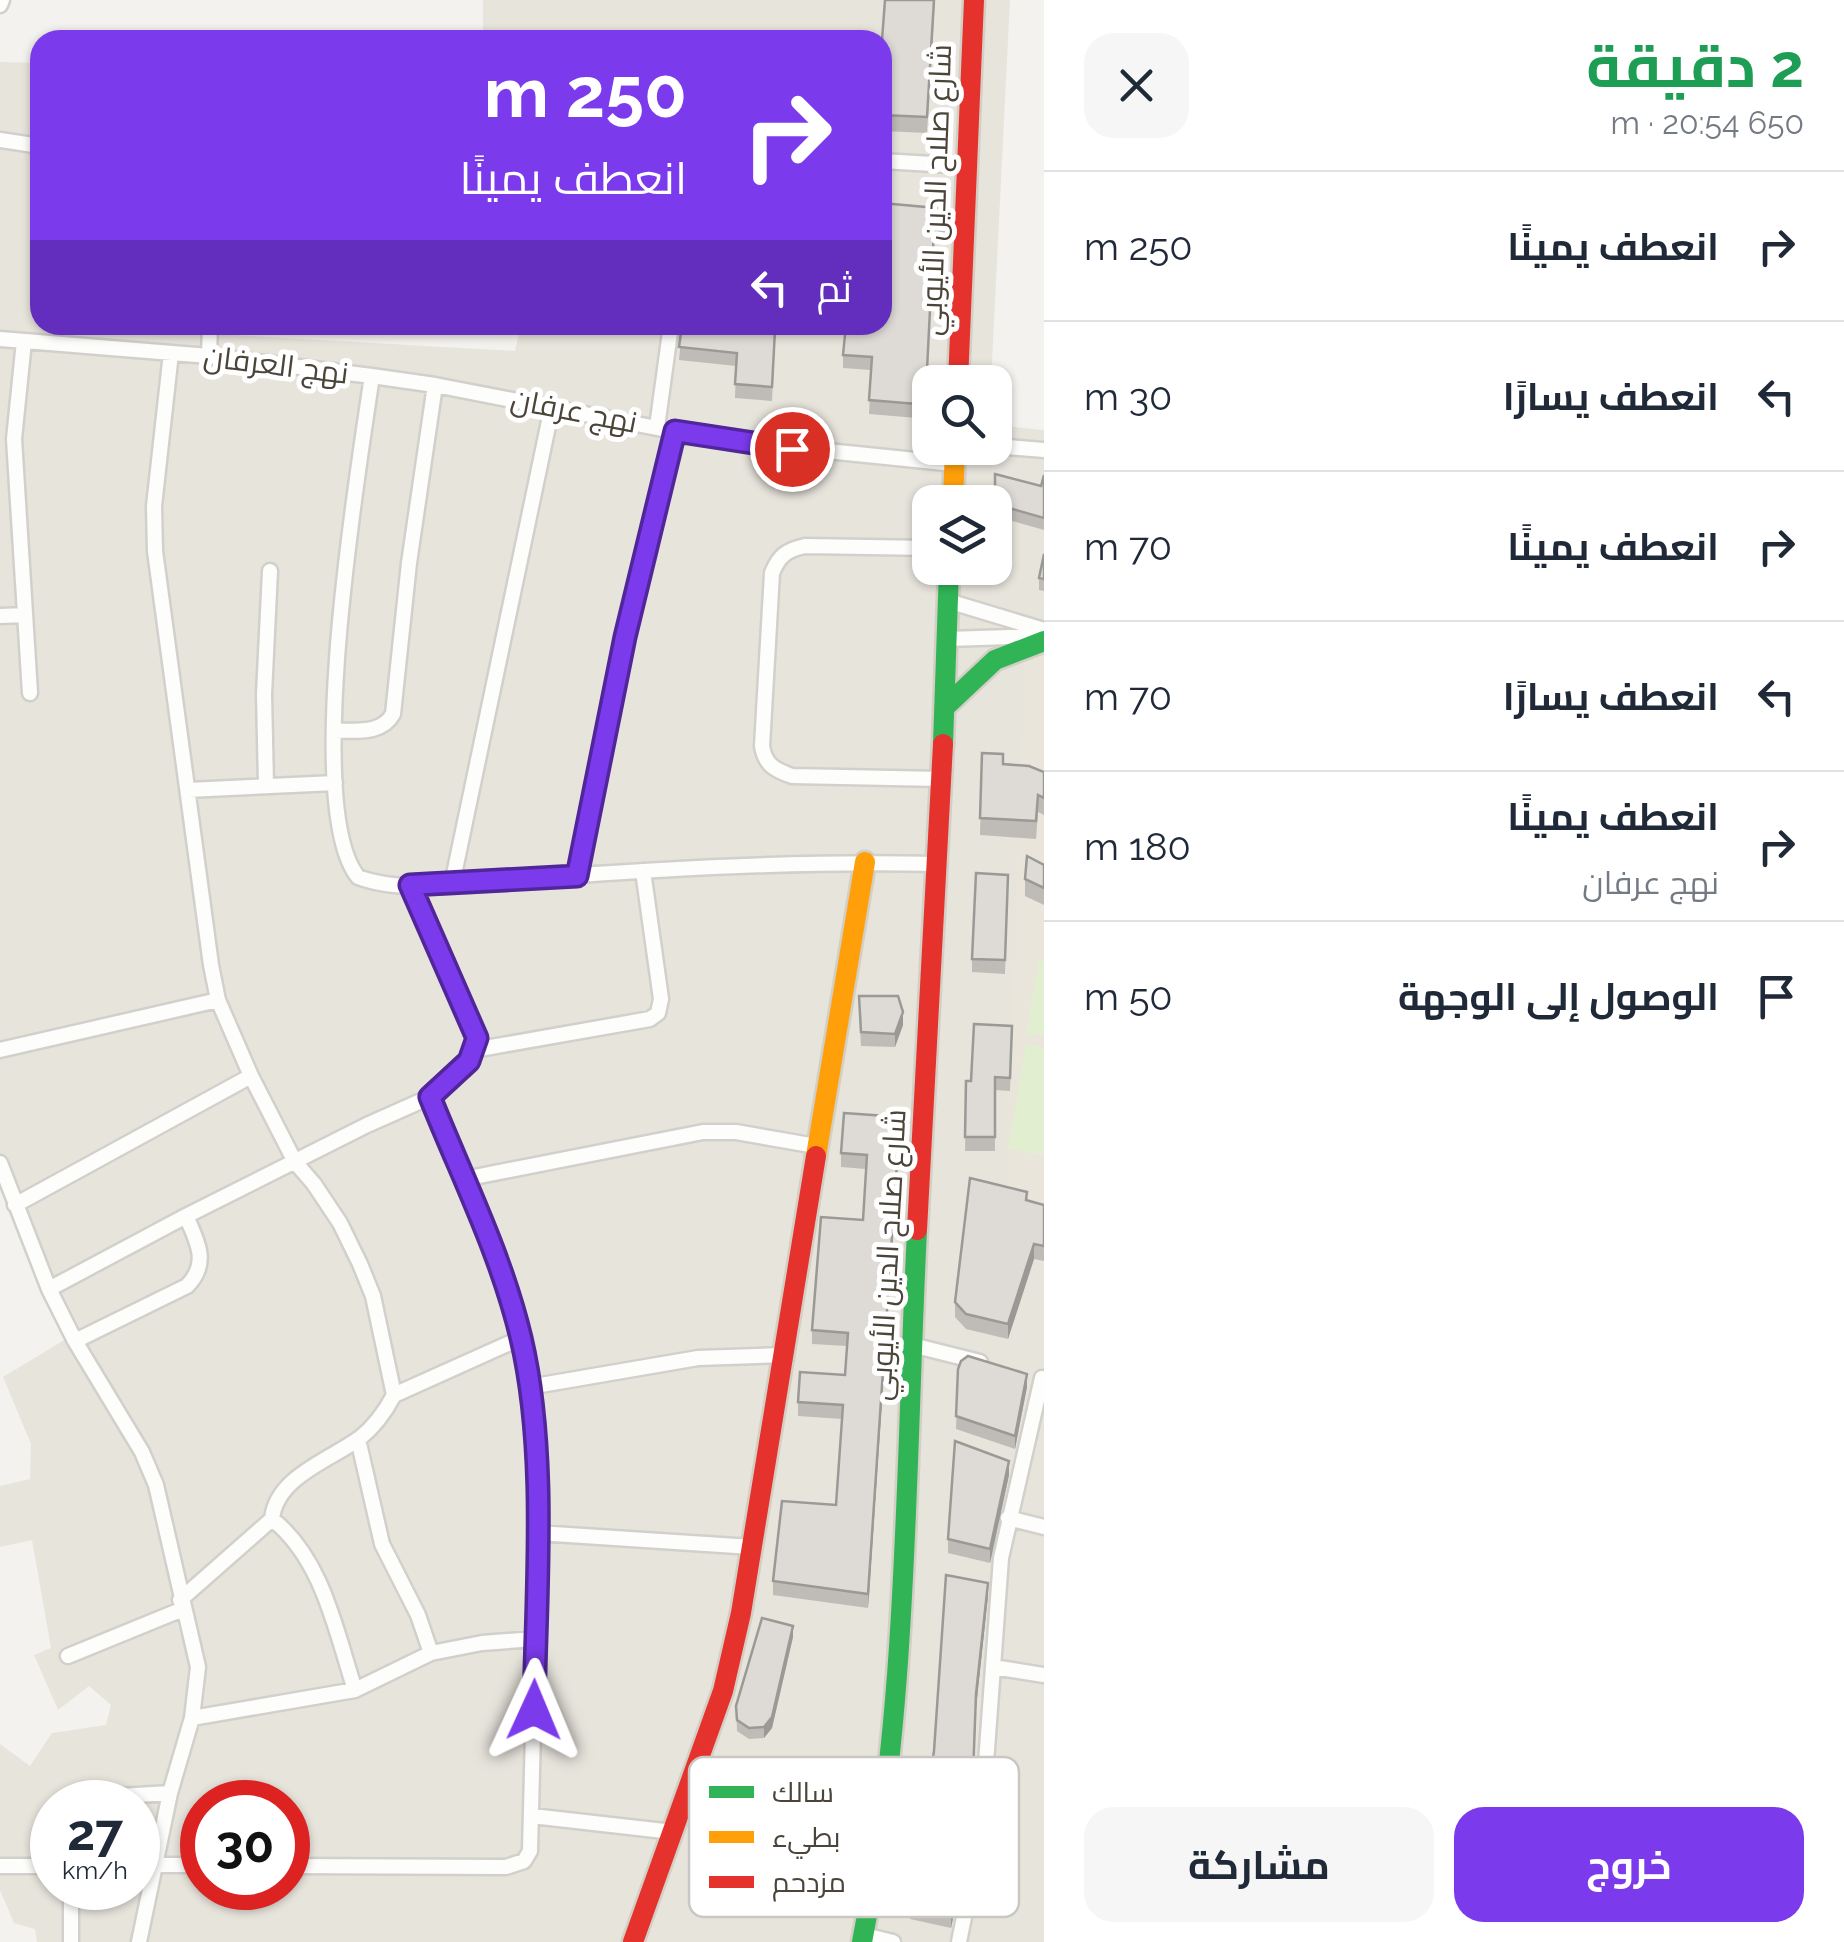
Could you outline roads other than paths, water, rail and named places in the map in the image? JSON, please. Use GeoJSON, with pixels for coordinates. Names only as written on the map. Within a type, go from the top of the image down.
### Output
{"type":"FeatureCollection","features":[{"type":"Feature","properties":{"kind":"main road","name":"شارع صلاح الدين الأيوبي"},"geometry":{"type":"LineString","coordinates":[[959,365],[974,0]]}},
{"type":"Feature","properties":{"kind":"main road","name":"شارع صلاح الدين الأيوبي"},"geometry":{"type":"LineString","coordinates":[[892,1757],[903,1618],[912,1344],[948,585]]}},
{"type":"Feature","properties":{"kind":"main road"},"geometry":{"type":"LineString","coordinates":[[945,706],[995,660],[1044,636]]}},
{"type":"Feature","properties":{"kind":"main road"},"geometry":{"type":"LineString","coordinates":[[710,1757],[752,1547],[866,862]]}},
{"type":"Feature","properties":{"kind":"main road"},"geometry":{"type":"LineString","coordinates":[[633,1942],[673,1832],[689,1800]]}},
{"type":"Feature","properties":{"kind":"street"},"geometry":{"type":"LineString","coordinates":[[0,140],[30,144]]}},
{"type":"Feature","properties":{"kind":"street"},"geometry":{"type":"LineString","coordinates":[[892,162],[966,166]]}},
{"type":"Feature","properties":{"kind":"street"},"geometry":{"type":"LineString","coordinates":[[209,356],[210,335]]}},
{"type":"Feature","properties":{"kind":"street"},"geometry":{"type":"LineString","coordinates":[[657,427],[670,335]]}},
{"type":"Feature","properties":{"kind":"street","name":"نهج العرفان"},"geometry":{"type":"LineString","coordinates":[[0,339],[209,356],[372,376]]}},
{"type":"Feature","properties":{"kind":"street"},"geometry":{"type":"LineString","coordinates":[[24,341],[14,439],[30,693]]}},
{"type":"Feature","properties":{"kind":"street"},"geometry":{"type":"LineString","coordinates":[[171,353],[154,506],[156,551],[218,1000],[295,1162],[332,1210],[360,1264],[372,1296],[394,1396]]}},
{"type":"Feature","properties":{"kind":"street"},"geometry":{"type":"LineString","coordinates":[[372,376],[348,537],[334,730],[335,783],[345,856],[358,877],[369,882],[410,885],[866,862],[937,864]]}},
{"type":"Feature","properties":{"kind":"street","name":"نهج عرفان"},"geometry":{"type":"LineString","coordinates":[[372,376],[792,449],[912,454]]}},
{"type":"Feature","properties":{"kind":"street"},"geometry":{"type":"LineString","coordinates":[[334,730],[383,727],[393,714],[408,563],[435,385]]}},
{"type":"Feature","properties":{"kind":"street"},"geometry":{"type":"LineString","coordinates":[[452,884],[552,406]]}},
{"type":"Feature","properties":{"kind":"street"},"geometry":{"type":"LineString","coordinates":[[577,876],[625,637],[675,431]]}},
{"type":"Feature","properties":{"kind":"street"},"geometry":{"type":"LineString","coordinates":[[1012,447],[1044,450]]}},
{"type":"Feature","properties":{"kind":"street"},"geometry":{"type":"LineString","coordinates":[[912,548],[805,546],[778,558],[772,573],[762,746],[764,760],[792,776],[941,780]]}},
{"type":"Feature","properties":{"kind":"street"},"geometry":{"type":"LineString","coordinates":[[266,784],[264,694],[270,571]]}},
{"type":"Feature","properties":{"kind":"street"},"geometry":{"type":"LineString","coordinates":[[948,600],[1044,636]]}},
{"type":"Feature","properties":{"kind":"street"},"geometry":{"type":"LineString","coordinates":[[0,616],[25,614]]}},
{"type":"Feature","properties":{"kind":"street"},"geometry":{"type":"LineString","coordinates":[[947,639],[1044,636]]}},
{"type":"Feature","properties":{"kind":"street"},"geometry":{"type":"LineString","coordinates":[[188,790],[335,783]]}},
{"type":"Feature","properties":{"kind":"street"},"geometry":{"type":"LineString","coordinates":[[474,1050],[650,1019],[658,1013],[661,999],[643,871]]}},
{"type":"Feature","properties":{"kind":"street"},"geometry":{"type":"LineString","coordinates":[[49,1288],[430,1097],[469,1061],[477,1038],[472,1021],[410,885]]}},
{"type":"Feature","properties":{"kind":"street"},"geometry":{"type":"LineString","coordinates":[[0,1050],[218,1000]]}},
{"type":"Feature","properties":{"kind":"street"},"geometry":{"type":"LineString","coordinates":[[15,1205],[251,1076]]}},
{"type":"Feature","properties":{"kind":"street"},"geometry":{"type":"LineString","coordinates":[[310,1866],[516,1865],[530,1852],[538,1533],[529,1387],[521,1338],[498,1256],[430,1097]]}},
{"type":"Feature","properties":{"kind":"street"},"geometry":{"type":"LineString","coordinates":[[464,1179],[703,1132],[736,1132],[816,1146]]}},
{"type":"Feature","properties":{"kind":"street"},"geometry":{"type":"LineString","coordinates":[[0,1163],[49,1288],[75,1341],[134,1438],[156,1486],[198,1667],[192,1718],[160,1838]]}},
{"type":"Feature","properties":{"kind":"street"},"geometry":{"type":"LineString","coordinates":[[75,1341],[187,1286],[195,1278],[200,1249],[186,1216]]}},
{"type":"Feature","properties":{"kind":"street"},"geometry":{"type":"LineString","coordinates":[[68,1656],[182,1604],[272,1520],[273,1508],[285,1488],[358,1439],[385,1413],[394,1396],[521,1338]]}},
{"type":"Feature","properties":{"kind":"street"},"geometry":{"type":"LineString","coordinates":[[912,1344],[986,1364]]}},
{"type":"Feature","properties":{"kind":"street"},"geometry":{"type":"LineString","coordinates":[[529,1387],[698,1358],[783,1355]]}},
{"type":"Feature","properties":{"kind":"street"},"geometry":{"type":"LineString","coordinates":[[985,1757],[1001,1558],[1043,1378],[1024,1373]]}},
{"type":"Feature","properties":{"kind":"street"},"geometry":{"type":"LineString","coordinates":[[358,1439],[382,1544],[418,1615],[431,1653]]}},
{"type":"Feature","properties":{"kind":"street"},"geometry":{"type":"LineString","coordinates":[[1008,1518],[1044,1528]]}},
{"type":"Feature","properties":{"kind":"street"},"geometry":{"type":"LineString","coordinates":[[272,1520],[291,1536],[312,1568],[356,1690]]}},
{"type":"Feature","properties":{"kind":"street"},"geometry":{"type":"LineString","coordinates":[[538,1533],[752,1547]]}},
{"type":"Feature","properties":{"kind":"street"},"geometry":{"type":"LineString","coordinates":[[192,1718],[356,1690],[431,1653],[482,1643],[535,1639]]}},
{"type":"Feature","properties":{"kind":"street"},"geometry":{"type":"LineString","coordinates":[[993,1667],[1044,1675]]}},
{"type":"Feature","properties":{"kind":"street"},"geometry":{"type":"LineString","coordinates":[[160,1794],[170,1793]]}},
{"type":"Feature","properties":{"kind":"street"},"geometry":{"type":"LineString","coordinates":[[532,1816],[673,1832]]}},
{"type":"Feature","properties":{"kind":"street"},"geometry":{"type":"LineString","coordinates":[[0,1866],[30,1866]]}},
{"type":"Feature","properties":{"kind":"street"},"geometry":{"type":"LineString","coordinates":[[71,1910],[71,1942]]}},
{"type":"Feature","properties":{"kind":"street"},"geometry":{"type":"LineString","coordinates":[[139,1942],[145,1910]]}},
{"type":"Feature","properties":{"kind":"street"},"geometry":{"type":"LineString","coordinates":[[960,1942],[965,1917]]}},
{"type":"Feature","properties":{"kind":"street"},"geometry":{"type":"LineString","coordinates":[[863,1938],[893,1942]]}}]}
